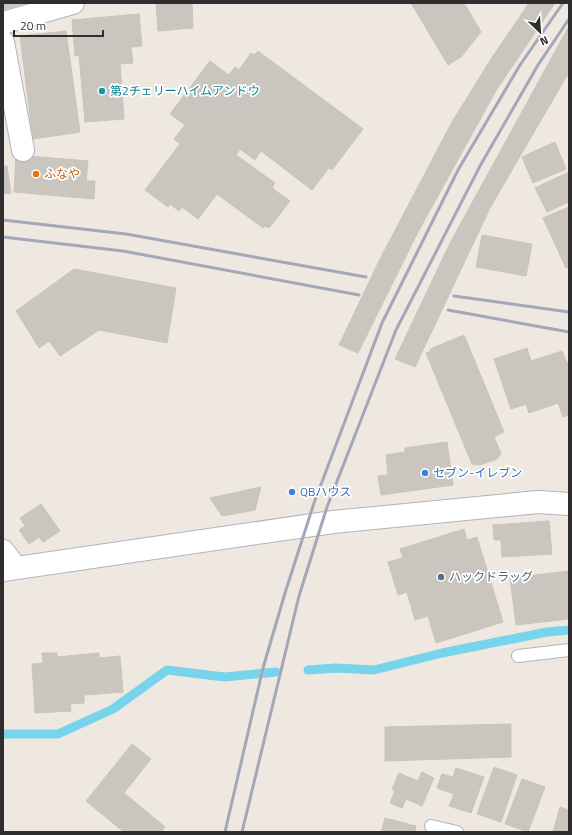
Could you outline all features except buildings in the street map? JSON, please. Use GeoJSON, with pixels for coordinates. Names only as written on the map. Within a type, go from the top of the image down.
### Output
{"type":"FeatureCollection","features":[{"type":"Feature","properties":{"kind":"street"},"geometry":{"type":"LineString","coordinates":[[3,23],[73,3]]}},
{"type":"Feature","properties":{"kind":"street"},"geometry":{"type":"LineString","coordinates":[[3,42],[23,150]]}},
{"type":"Feature","properties":{"kind":"street"},"geometry":{"type":"LineString","coordinates":[[3,551],[9,569],[333,522],[538,502],[569,504]]}},
{"type":"Feature","properties":{"kind":"lane"},"geometry":{"type":"LineString","coordinates":[[518,656],[569,650]]}},
{"type":"Feature","properties":{"kind":"lane"},"geometry":{"type":"LineString","coordinates":[[431,826],[457,832]]}},
{"type":"Feature","properties":{"kind":"waterway"},"geometry":{"type":"LineString","coordinates":[[308,670],[336,668],[374,670],[442,653],[547,632],[569,630]]}},
{"type":"Feature","properties":{"kind":"waterway"},"geometry":{"type":"LineString","coordinates":[[3,734],[58,734],[113,709],[167,670],[224,677],[276,672]]}},
{"type":"Feature","properties":{"kind":"railway"},"geometry":{"type":"LineString","coordinates":[[225,832],[263,668],[285,593],[314,503],[382,323],[458,170],[520,65],[563,3]]}},
{"type":"Feature","properties":{"kind":"railway"},"geometry":{"type":"LineString","coordinates":[[242,832],[299,596],[327,507],[396,330],[480,166],[538,65],[569,19]]}},
{"type":"Feature","properties":{"kind":"railway"},"geometry":{"type":"LineString","coordinates":[[3,220],[126,234],[366,277]]}},
{"type":"Feature","properties":{"kind":"railway"},"geometry":{"type":"LineString","coordinates":[[3,237],[123,251],[359,295]]}},
{"type":"Feature","properties":{"kind":"railway"},"geometry":{"type":"LineString","coordinates":[[454,296],[569,312]]}},
{"type":"Feature","properties":{"kind":"railway"},"geometry":{"type":"LineString","coordinates":[[448,310],[569,332]]}},
{"type":"Feature","properties":{"kind":"place","name":"第2チェリーハイムアンドウ"},"geometry":{"type":"Point","coordinates":[102,91]}},
{"type":"Feature","properties":{"kind":"place","name":"ふなや"},"geometry":{"type":"Point","coordinates":[36,174]}},
{"type":"Feature","properties":{"kind":"place","name":"セブン-イレブン"},"geometry":{"type":"Point","coordinates":[425,473]}},
{"type":"Feature","properties":{"kind":"place","name":"QBハウス"},"geometry":{"type":"Point","coordinates":[292,492]}},
{"type":"Feature","properties":{"kind":"place","name":"ハックドラッグ"},"geometry":{"type":"Point","coordinates":[441,577]}}]}
